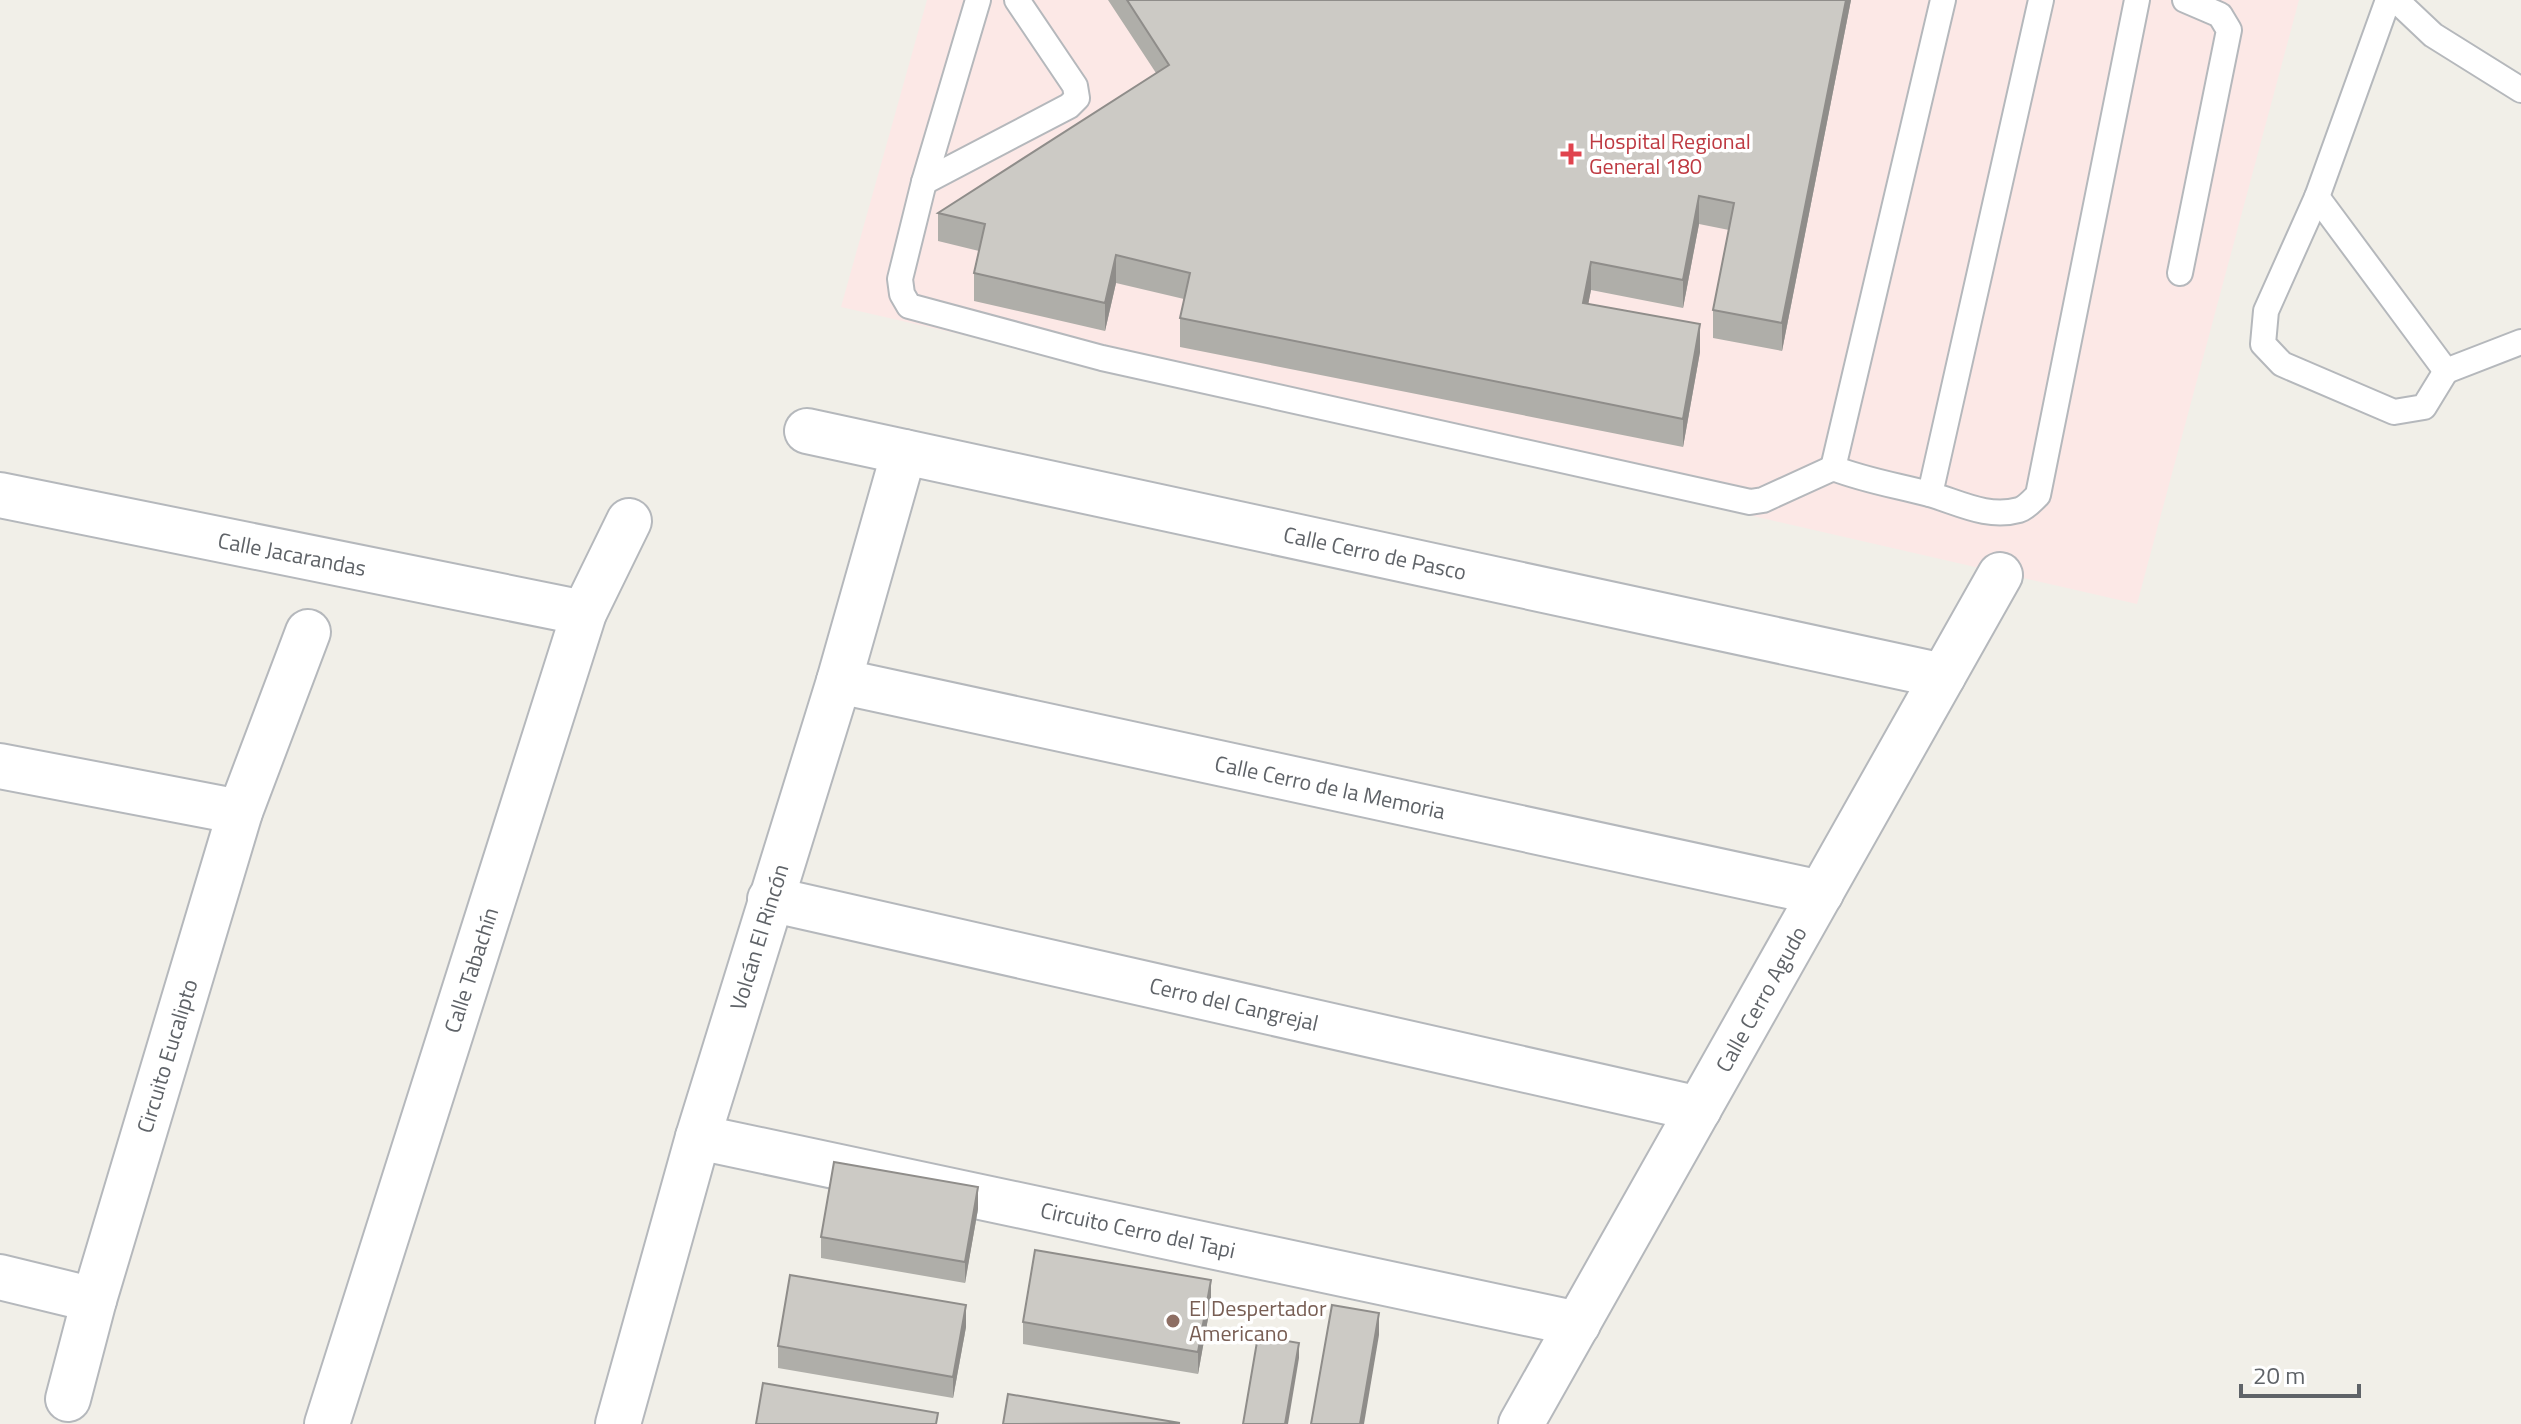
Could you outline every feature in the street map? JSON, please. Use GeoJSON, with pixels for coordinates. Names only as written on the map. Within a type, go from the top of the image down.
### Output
{"type":"FeatureCollection","features":[{"type":"Feature","properties":{"kind":"street","name":"Calle Cerro de Pasco"},"geometry":{"type":"LineString","coordinates":[[807,431],[1943,676]]}},
{"type":"Feature","properties":{"kind":"street","name":"Volcán El Rincón"},"geometry":{"type":"LineString","coordinates":[[618,1424],[698,1137],[839,681],[904,452]]}},
{"type":"Feature","properties":{"kind":"street","name":"Calle Jacarandas"},"geometry":{"type":"LineString","coordinates":[[0,495],[584,613]]}},
{"type":"Feature","properties":{"kind":"street","name":"Calle Tabachín"},"geometry":{"type":"LineString","coordinates":[[327,1424],[584,613],[629,521]]}},
{"type":"Feature","properties":{"kind":"street","name":"Calle Cerro Agudo"},"geometry":{"type":"LineString","coordinates":[[1521,1424],[2000,575]]}},
{"type":"Feature","properties":{"kind":"street","name":"Circuito Eucalipto"},"geometry":{"type":"LineString","coordinates":[[68,1399],[94,1300],[240,812],[308,632]]}},
{"type":"Feature","properties":{"kind":"street","name":"Calle Cerro de la Memoria"},"geometry":{"type":"LineString","coordinates":[[839,681],[1821,893]]}},
{"type":"Feature","properties":{"kind":"street"},"geometry":{"type":"LineString","coordinates":[[2,774],[240,812]]}},
{"type":"Feature","properties":{"kind":"street","name":"Cerro del Cangrejal"},"geometry":{"type":"LineString","coordinates":[[770,899],[1699,1109]]}},
{"type":"Feature","properties":{"kind":"street","name":"Circuito Cerro del Tapi"},"geometry":{"type":"LineString","coordinates":[[698,1137],[1578,1324]]}},
{"type":"Feature","properties":{"kind":"street"},"geometry":{"type":"LineString","coordinates":[[0,1277],[94,1300]]}},
{"type":"Feature","properties":{"kind":"lane"},"geometry":{"type":"LineString","coordinates":[[978,0],[924,182],[900,279],[902,294],[909,306],[1102,358],[1750,502],[1763,500],[1833,468],[1867,481],[1930,494],[1970,509],[1997,512],[2021,510],[2038,495],[2137,0]]}},
{"type":"Feature","properties":{"kind":"lane"},"geometry":{"type":"LineString","coordinates":[[924,182],[1069,106],[1077,98],[1075,86],[1017,0]]}},
{"type":"Feature","properties":{"kind":"lane"},"geometry":{"type":"LineString","coordinates":[[1833,468],[1943,0]]}},
{"type":"Feature","properties":{"kind":"lane"},"geometry":{"type":"LineString","coordinates":[[1930,494],[2041,0]]}},
{"type":"Feature","properties":{"kind":"lane"},"geometry":{"type":"LineString","coordinates":[[2180,273],[2229,30],[2220,15],[2185,0]]}},
{"type":"Feature","properties":{"kind":"lane"},"geometry":{"type":"LineString","coordinates":[[2388,0],[2317,197],[2266,311],[2263,344],[2282,364],[2394,412],[2424,407],[2446,371],[2521,342]]}},
{"type":"Feature","properties":{"kind":"lane"},"geometry":{"type":"LineString","coordinates":[[2396,0],[2433,35],[2521,90]]}},
{"type":"Feature","properties":{"kind":"lane"},"geometry":{"type":"LineString","coordinates":[[2317,197],[2446,371]]}},
{"type":"Feature","properties":{"kind":"shaded area","name":"Hospital Regional General 180"},"geometry":{"type":"Polygon","coordinates":[[[927,0],[2299,0],[2137,604],[841,307],[927,0]]]}},
{"type":"Feature","properties":{"kind":"building"},"geometry":{"type":"Polygon","coordinates":[[[1127,0],[1846,0],[1782,323],[1713,310],[1734,203],[1699,196],[1683,280],[1591,262],[1583,303],[1700,324],[1683,419],[1180,318],[1190,273],[1116,255],[1105,303],[974,273],[985,224],[938,213],[1169,65],[1127,0]]]}},
{"type":"Feature","properties":{"kind":"building"},"geometry":{"type":"Polygon","coordinates":[[[834,1162],[978,1187],[965,1262],[821,1237],[834,1162]]]}},
{"type":"Feature","properties":{"kind":"building"},"geometry":{"type":"Polygon","coordinates":[[[1035,1250],[1211,1280],[1198,1352],[1023,1322],[1035,1250]]]}},
{"type":"Feature","properties":{"kind":"building"},"geometry":{"type":"Polygon","coordinates":[[[790,1275],[966,1305],[953,1377],[778,1346],[790,1275]]]}},
{"type":"Feature","properties":{"kind":"building"},"geometry":{"type":"Polygon","coordinates":[[[1332,1305],[1379,1313],[1360,1424],[1311,1424],[1332,1305]]]}},
{"type":"Feature","properties":{"kind":"building"},"geometry":{"type":"Polygon","coordinates":[[[1258,1336],[1299,1343],[1285,1424],[1243,1424],[1258,1336]]]}},
{"type":"Feature","properties":{"kind":"building"},"geometry":{"type":"Polygon","coordinates":[[[763,1383],[938,1413],[936,1424],[756,1424],[763,1383]]]}},
{"type":"Feature","properties":{"kind":"building"},"geometry":{"type":"Polygon","coordinates":[[[1008,1394],[1180,1423],[1003,1424],[1008,1394]]]}},
{"type":"Feature","properties":{"kind":"place","name":"Hospital Regional General 180"},"geometry":{"type":"Point","coordinates":[1571,154]}},
{"type":"Feature","properties":{"kind":"place","name":"El Despertador Americano"},"geometry":{"type":"Point","coordinates":[1173,1321]}}]}
